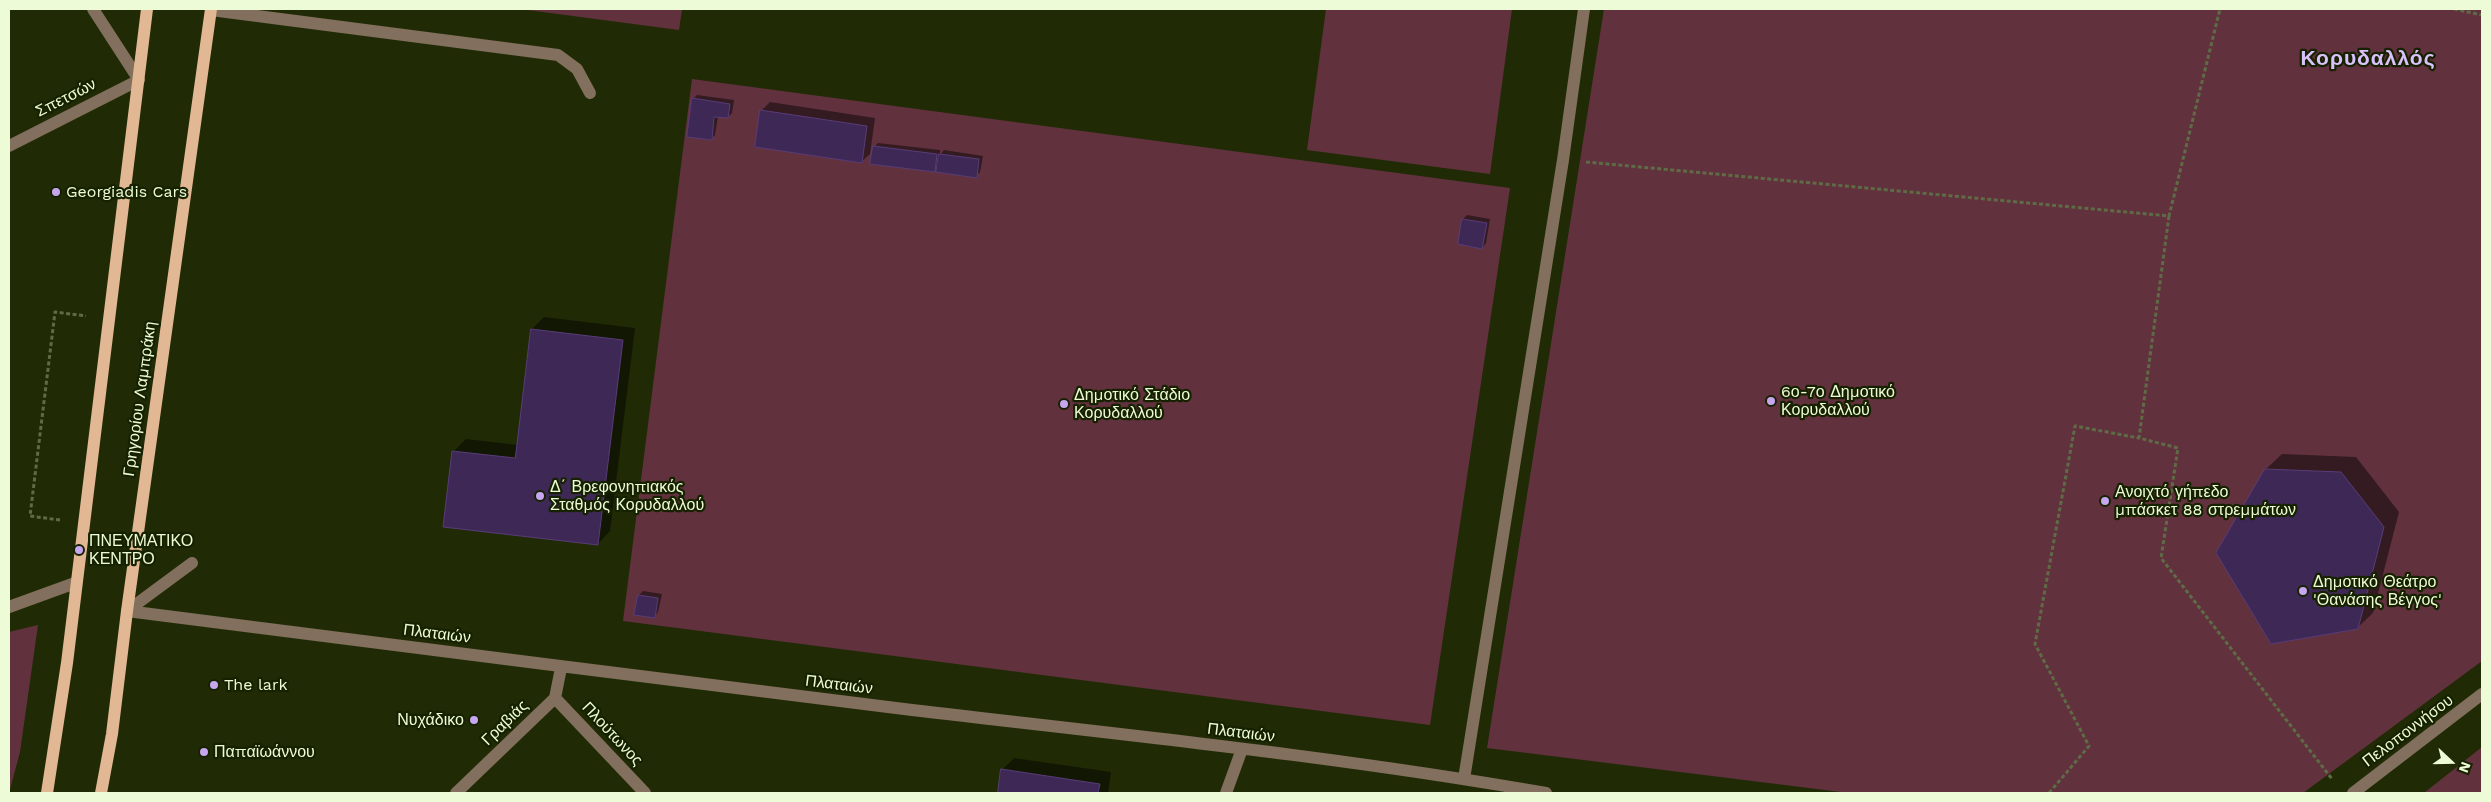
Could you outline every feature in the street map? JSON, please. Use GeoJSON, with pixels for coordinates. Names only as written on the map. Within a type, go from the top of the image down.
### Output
{"type":"FeatureCollection","features":[{"type":"Feature","properties":{"kind":"main road"},"geometry":{"type":"LineString","coordinates":[[47,793],[57,738],[148,9]]}},
{"type":"Feature","properties":{"kind":"main road","name":"Γρηγορίου Λαμπράκη"},"geometry":{"type":"LineString","coordinates":[[101,793],[112,734],[127,611],[211,9]]}},
{"type":"Feature","properties":{"kind":"street"},"geometry":{"type":"LineString","coordinates":[[93,9],[139,80]]}},
{"type":"Feature","properties":{"kind":"street"},"geometry":{"type":"LineString","coordinates":[[211,9],[558,55],[577,69],[590,92]]}},
{"type":"Feature","properties":{"kind":"street"},"geometry":{"type":"LineString","coordinates":[[1464,778],[1563,160],[1584,9]]}},
{"type":"Feature","properties":{"kind":"street","name":"Σπετσών"},"geometry":{"type":"LineString","coordinates":[[9,146],[139,80]]}},
{"type":"Feature","properties":{"kind":"street"},"geometry":{"type":"LineString","coordinates":[[127,611],[192,563]]}},
{"type":"Feature","properties":{"kind":"street"},"geometry":{"type":"LineString","coordinates":[[9,607],[75,583]]}},
{"type":"Feature","properties":{"kind":"street","name":"Πλαταιών"},"geometry":{"type":"LineString","coordinates":[[127,611],[561,668],[1242,749],[1464,778],[1546,793]]}},
{"type":"Feature","properties":{"kind":"street"},"geometry":{"type":"LineString","coordinates":[[555,698],[561,668]]}},
{"type":"Feature","properties":{"kind":"street","name":"Πελοποννήσου"},"geometry":{"type":"LineString","coordinates":[[2353,793],[2482,694]]}},
{"type":"Feature","properties":{"kind":"street","name":"Γραβιάς"},"geometry":{"type":"LineString","coordinates":[[456,793],[555,698]]}},
{"type":"Feature","properties":{"kind":"street","name":"Πλούτωνος"},"geometry":{"type":"LineString","coordinates":[[555,698],[645,793]]}},
{"type":"Feature","properties":{"kind":"street"},"geometry":{"type":"LineString","coordinates":[[1226,793],[1242,749]]}},
{"type":"Feature","properties":{"kind":"path"},"geometry":{"type":"LineString","coordinates":[[2139,438],[2168,216],[2220,9]]}},
{"type":"Feature","properties":{"kind":"path"},"geometry":{"type":"LineString","coordinates":[[2454,9],[2482,15]]}},
{"type":"Feature","properties":{"kind":"path"},"geometry":{"type":"LineString","coordinates":[[1563,160],[2168,216]]}},
{"type":"Feature","properties":{"kind":"path"},"geometry":{"type":"LineString","coordinates":[[55,312],[30,516],[83,523]]}},
{"type":"Feature","properties":{"kind":"path"},"geometry":{"type":"LineString","coordinates":[[2049,793],[2089,746],[2035,644],[2075,426],[2139,438],[2178,448],[2162,558],[2336,785]]}},
{"type":"Feature","properties":{"kind":"shaded area"},"geometry":{"type":"Polygon","coordinates":[[[520,9],[682,9],[679,30],[520,9]]]}},
{"type":"Feature","properties":{"kind":"shaded area"},"geometry":{"type":"Polygon","coordinates":[[[1326,9],[1512,9],[1490,174],[1307,150],[1326,9]]]}},
{"type":"Feature","properties":{"kind":"shaded area"},"geometry":{"type":"Polygon","coordinates":[[[1604,9],[2482,9],[2482,661],[2303,793],[1849,793],[1487,748],[1604,9]]]}},
{"type":"Feature","properties":{"kind":"shaded area","name":"Δημοτικό Στάδιο Κορυδαλλού"},"geometry":{"type":"Polygon","coordinates":[[[692,79],[1510,188],[1430,725],[623,621],[692,79]]]}},
{"type":"Feature","properties":{"kind":"shaded area"},"geometry":{"type":"Polygon","coordinates":[[[38,625],[20,752],[9,793],[9,632],[38,625]]]}},
{"type":"Feature","properties":{"kind":"shaded area"},"geometry":{"type":"Polygon","coordinates":[[[2482,747],[2482,793],[2424,793],[2482,747]]]}},
{"type":"Feature","properties":{"kind":"building"},"geometry":{"type":"Polygon","coordinates":[[[692,98],[730,104],[728,118],[714,117],[712,140],[687,137],[692,98]]]}},
{"type":"Feature","properties":{"kind":"building"},"geometry":{"type":"Polygon","coordinates":[[[760,110],[867,126],[862,163],[755,147],[760,110]]]}},
{"type":"Feature","properties":{"kind":"building"},"geometry":{"type":"Polygon","coordinates":[[[873,146],[937,154],[935,172],[870,164],[873,146]]]}},
{"type":"Feature","properties":{"kind":"building"},"geometry":{"type":"Polygon","coordinates":[[[939,154],[979,159],[977,178],[936,172],[939,154]]]}},
{"type":"Feature","properties":{"kind":"building"},"geometry":{"type":"Polygon","coordinates":[[[1462,219],[1487,223],[1482,249],[1458,244],[1462,219]]]}},
{"type":"Feature","properties":{"kind":"building"},"geometry":{"type":"Polygon","coordinates":[[[531,329],[623,340],[598,545],[443,527],[452,451],[515,458],[531,329]]]}},
{"type":"Feature","properties":{"kind":"building","name":"Δημοτικό Θεάτρο 'Θανάσης Βέγγος'"},"geometry":{"type":"Polygon","coordinates":[[[2265,469],[2341,472],[2384,527],[2358,629],[2271,644],[2216,553],[2265,469]]]}},
{"type":"Feature","properties":{"kind":"building"},"geometry":{"type":"Polygon","coordinates":[[[638,595],[658,598],[655,618],[634,615],[638,595]]]}},
{"type":"Feature","properties":{"kind":"building"},"geometry":{"type":"Polygon","coordinates":[[[1001,769],[1100,784],[1098,793],[998,793],[1001,769]]]}},
{"type":"Feature","properties":{"kind":"place","name":"Georgiadis Cars"},"geometry":{"type":"Point","coordinates":[56,192]}},
{"type":"Feature","properties":{"kind":"place","name":"6ο-7ο Δημοτικό Κορυδαλλού"},"geometry":{"type":"Point","coordinates":[1771,401]}},
{"type":"Feature","properties":{"kind":"place","name":"Δημοτικό Στάδιο Κορυδαλλού"},"geometry":{"type":"Point","coordinates":[1064,404]}},
{"type":"Feature","properties":{"kind":"place","name":"Δ΄ Βρεφονηπιακός Σταθμός Κορυδαλλού"},"geometry":{"type":"Point","coordinates":[540,496]}},
{"type":"Feature","properties":{"kind":"place","name":"Ανοιχτό γήπεδο μπάσκετ 88 στρεμμάτων"},"geometry":{"type":"Point","coordinates":[2105,501]}},
{"type":"Feature","properties":{"kind":"place","name":"ΠΝΕΥΜΑΤΙΚΟ ΚΕΝΤΡΟ"},"geometry":{"type":"Point","coordinates":[79,550]}},
{"type":"Feature","properties":{"kind":"place","name":"Δημοτικό Θεάτρο 'Θανάσης Βέγγος'"},"geometry":{"type":"Point","coordinates":[2303,591]}},
{"type":"Feature","properties":{"kind":"place","name":"The lark"},"geometry":{"type":"Point","coordinates":[214,685]}},
{"type":"Feature","properties":{"kind":"place","name":"Νυχάδικο"},"geometry":{"type":"Point","coordinates":[474,720]}},
{"type":"Feature","properties":{"kind":"place","name":"Παπαϊωάννου"},"geometry":{"type":"Point","coordinates":[204,752]}},
{"type":"Feature","properties":{"kind":"district","name":"Κορυδαλλός"},"geometry":{"type":"Point","coordinates":[2368,59]}}]}
